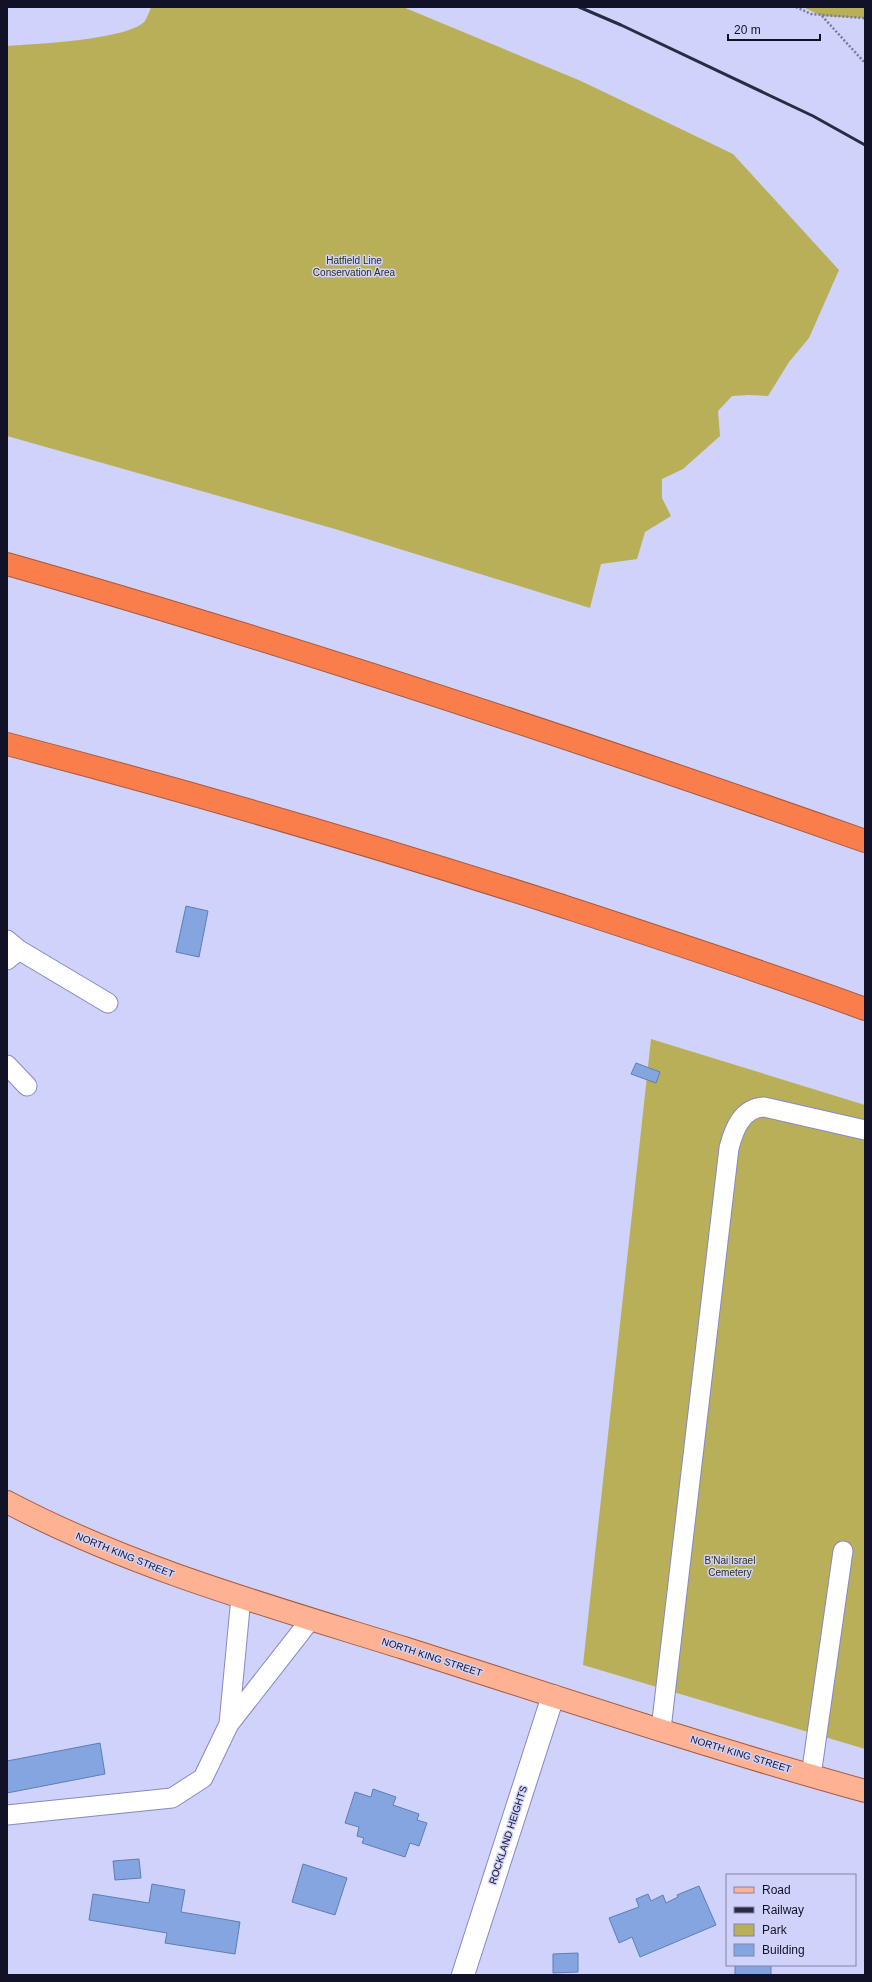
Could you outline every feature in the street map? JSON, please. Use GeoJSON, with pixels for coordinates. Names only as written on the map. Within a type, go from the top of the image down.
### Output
{"type":"FeatureCollection","features":[{"type":"Feature","properties":{"kind":"highway"},"geometry":{"type":"LineString","coordinates":[[7,564],[238,631],[436,694],[666,771],[865,841]]}},
{"type":"Feature","properties":{"kind":"highway"},"geometry":{"type":"LineString","coordinates":[[7,744],[212,799],[418,860],[638,930],[865,1009]]}},
{"type":"Feature","properties":{"kind":"main road","name":"NORTH KING STREET"},"geometry":{"type":"LineString","coordinates":[[7,1502],[46,1523],[151,1567],[553,1696],[811,1776],[865,1791]]}},
{"type":"Feature","properties":{"kind":"street","name":"ROCKLAND HEIGHTS"},"geometry":{"type":"LineString","coordinates":[[463,1975],[553,1696]]}},
{"type":"Feature","properties":{"kind":"lane"},"geometry":{"type":"LineString","coordinates":[[11,950],[108,1003]]}},
{"type":"Feature","properties":{"kind":"lane"},"geometry":{"type":"LineString","coordinates":[[7,1065],[27,1086]]}},
{"type":"Feature","properties":{"kind":"lane"},"geometry":{"type":"LineString","coordinates":[[661,1729],[727,1164],[732,1136],[743,1116],[757,1107],[764,1107],[865,1130]]}},
{"type":"Feature","properties":{"kind":"lane"},"geometry":{"type":"LineString","coordinates":[[811,1776],[842,1551]]}},
{"type":"Feature","properties":{"kind":"lane"},"geometry":{"type":"LineString","coordinates":[[229,1724],[241,1597]]}},
{"type":"Feature","properties":{"kind":"lane"},"geometry":{"type":"LineString","coordinates":[[7,1815],[172,1798],[204,1778],[229,1724],[311,1619]]}},
{"type":"Feature","properties":{"kind":"path"},"geometry":{"type":"LineString","coordinates":[[796,7],[811,14],[862,18],[865,16]]}},
{"type":"Feature","properties":{"kind":"path"},"geometry":{"type":"LineString","coordinates":[[822,16],[865,63]]}},
{"type":"Feature","properties":{"kind":"green space","name":"Hatfield Line Conservation Area"},"geometry":{"type":"Polygon","coordinates":[[[151,7],[403,7],[581,81],[733,154],[839,270],[809,338],[789,362],[768,396],[732,396],[718,411],[720,436],[683,469],[662,479],[662,498],[671,516],[645,532],[637,559],[601,564],[590,608],[335,529],[7,436],[7,46],[80,40],[120,33],[145,21],[151,7]]]}},
{"type":"Feature","properties":{"kind":"green space"},"geometry":{"type":"Polygon","coordinates":[[[803,7],[865,7],[865,21],[862,18],[822,16],[803,7]]]}},
{"type":"Feature","properties":{"kind":"green space","name":"B'Nai Israel Cemetery"},"geometry":{"type":"Polygon","coordinates":[[[651,1039],[865,1105],[865,1749],[583,1665],[651,1039]]]}},
{"type":"Feature","properties":{"kind":"building"},"geometry":{"type":"Polygon","coordinates":[[[186,906],[208,911],[199,957],[176,952],[186,906]]]}},
{"type":"Feature","properties":{"kind":"building"},"geometry":{"type":"Polygon","coordinates":[[[636,1063],[660,1072],[656,1083],[631,1074],[636,1063]]]}},
{"type":"Feature","properties":{"kind":"building"},"geometry":{"type":"Polygon","coordinates":[[[100,1743],[105,1774],[7,1793],[7,1761],[100,1743]]]}},
{"type":"Feature","properties":{"kind":"building"},"geometry":{"type":"Polygon","coordinates":[[[373,1789],[396,1797],[393,1805],[419,1814],[417,1820],[427,1823],[419,1846],[410,1843],[405,1857],[362,1843],[364,1838],[357,1836],[359,1827],[345,1823],[355,1792],[371,1797],[373,1789]]]}},
{"type":"Feature","properties":{"kind":"building"},"geometry":{"type":"Polygon","coordinates":[[[139,1859],[141,1878],[115,1880],[113,1861],[139,1859]]]}},
{"type":"Feature","properties":{"kind":"building"},"geometry":{"type":"Polygon","coordinates":[[[303,1864],[347,1878],[335,1915],[292,1902],[303,1864]]]}},
{"type":"Feature","properties":{"kind":"building"},"geometry":{"type":"Polygon","coordinates":[[[152,1884],[185,1890],[181,1912],[240,1922],[235,1954],[165,1943],[167,1933],[89,1920],[93,1894],[149,1903],[152,1884]]]}},
{"type":"Feature","properties":{"kind":"building"},"geometry":{"type":"Polygon","coordinates":[[[699,1886],[716,1925],[640,1957],[632,1937],[619,1943],[609,1918],[639,1907],[636,1899],[648,1894],[651,1901],[663,1895],[666,1903],[678,1897],[677,1895],[699,1886]]]}},
{"type":"Feature","properties":{"kind":"building"},"geometry":{"type":"Polygon","coordinates":[[[578,1953],[578,1972],[553,1973],[553,1954],[578,1953]]]}},
{"type":"Feature","properties":{"kind":"building"},"geometry":{"type":"Polygon","coordinates":[[[735,1966],[771,1966],[771,1975],[735,1975],[735,1966]]]}},
{"type":"Feature","properties":{"kind":"railway"},"geometry":{"type":"LineString","coordinates":[[579,7],[621,25],[813,116],[865,145]]}}]}
